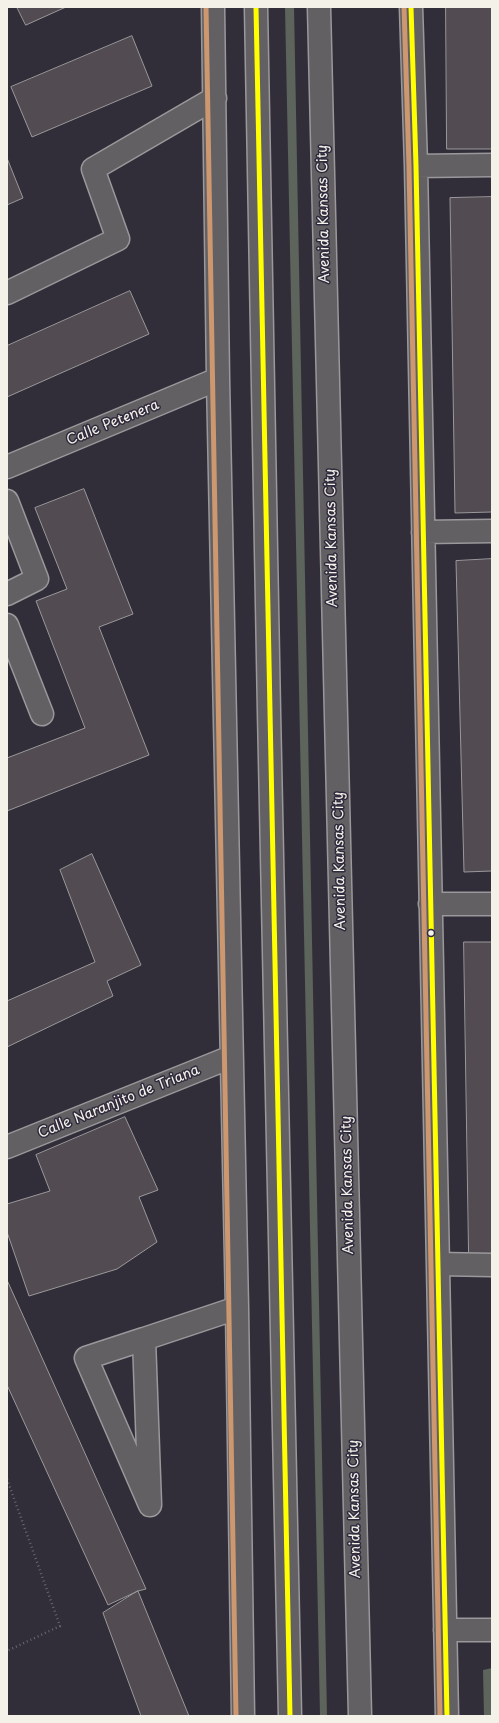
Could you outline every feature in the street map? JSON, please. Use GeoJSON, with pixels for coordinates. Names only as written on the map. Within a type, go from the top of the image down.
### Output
{"type":"FeatureCollection","features":[{"type":"Feature","properties":{"kind":"street"},"geometry":{"type":"LineString","coordinates":[[213,7],[218,379],[237,1308],[243,1716]]}},
{"type":"Feature","properties":{"kind":"street"},"geometry":{"type":"LineString","coordinates":[[256,7],[268,704],[290,1716]]}},
{"type":"Feature","properties":{"kind":"street","name":"Avenida Kansas City"},"geometry":{"type":"LineString","coordinates":[[319,7],[360,1716]]}},
{"type":"Feature","properties":{"kind":"street"},"geometry":{"type":"LineString","coordinates":[[411,7],[416,166],[446,1716]]}},
{"type":"Feature","properties":{"kind":"street"},"geometry":{"type":"LineString","coordinates":[[7,293],[118,238],[93,169],[214,98]]}},
{"type":"Feature","properties":{"kind":"street"},"geometry":{"type":"LineString","coordinates":[[416,166],[492,165]]}},
{"type":"Feature","properties":{"kind":"street","name":"Calle Petenera"},"geometry":{"type":"LineString","coordinates":[[7,467],[218,379]]}},
{"type":"Feature","properties":{"kind":"street"},"geometry":{"type":"LineString","coordinates":[[7,501],[37,579],[7,594]]}},
{"type":"Feature","properties":{"kind":"street"},"geometry":{"type":"LineString","coordinates":[[423,532],[492,531]]}},
{"type":"Feature","properties":{"kind":"street"},"geometry":{"type":"LineString","coordinates":[[7,625],[42,714]]}},
{"type":"Feature","properties":{"kind":"street"},"geometry":{"type":"LineString","coordinates":[[430,904],[492,904]]}},
{"type":"Feature","properties":{"kind":"street","name":"Calle Naranjito de Triana"},"geometry":{"type":"LineString","coordinates":[[7,1147],[231,1057]]}},
{"type":"Feature","properties":{"kind":"street"},"geometry":{"type":"LineString","coordinates":[[438,1264],[492,1266]]}},
{"type":"Feature","properties":{"kind":"street"},"geometry":{"type":"LineString","coordinates":[[144,1338],[150,1505],[86,1358],[144,1338],[237,1308]]}},
{"type":"Feature","properties":{"kind":"street"},"geometry":{"type":"LineString","coordinates":[[445,1630],[492,1630]]}},
{"type":"Feature","properties":{"kind":"path"},"geometry":{"type":"LineString","coordinates":[[7,1479],[60,1626],[7,1651]]}},
{"type":"Feature","properties":{"kind":"shaded area"},"geometry":{"type":"Polygon","coordinates":[[[285,7],[294,7],[327,1716],[320,1716],[285,7]]]}},
{"type":"Feature","properties":{"kind":"shaded area"},"geometry":{"type":"Polygon","coordinates":[[[492,1668],[492,1716],[484,1716],[483,1670],[492,1668]]]}},
{"type":"Feature","properties":{"kind":"building"},"geometry":{"type":"Polygon","coordinates":[[[17,7],[66,7],[26,25],[17,7]]]}},
{"type":"Feature","properties":{"kind":"building"},"geometry":{"type":"Polygon","coordinates":[[[446,7],[492,7],[492,149],[447,149],[446,7]]]}},
{"type":"Feature","properties":{"kind":"building"},"geometry":{"type":"Polygon","coordinates":[[[132,36],[152,86],[32,137],[11,87],[132,36]]]}},
{"type":"Feature","properties":{"kind":"building"},"geometry":{"type":"Polygon","coordinates":[[[7,158],[23,198],[7,205],[7,158]]]}},
{"type":"Feature","properties":{"kind":"building"},"geometry":{"type":"Polygon","coordinates":[[[492,197],[492,512],[455,513],[450,198],[492,197]]]}},
{"type":"Feature","properties":{"kind":"building"},"geometry":{"type":"Polygon","coordinates":[[[130,291],[149,334],[7,397],[7,346],[130,291]]]}},
{"type":"Feature","properties":{"kind":"building"},"geometry":{"type":"Polygon","coordinates":[[[84,489],[133,614],[99,627],[149,755],[7,811],[7,758],[85,728],[36,601],[67,589],[35,508],[84,489]]]}},
{"type":"Feature","properties":{"kind":"building"},"geometry":{"type":"Polygon","coordinates":[[[492,559],[492,871],[464,872],[456,561],[492,559]]]}},
{"type":"Feature","properties":{"kind":"building"},"geometry":{"type":"Polygon","coordinates":[[[92,854],[141,965],[107,981],[113,996],[7,1047],[7,1001],[95,962],[60,870],[92,854]]]}},
{"type":"Feature","properties":{"kind":"building"},"geometry":{"type":"Polygon","coordinates":[[[464,942],[492,942],[492,1254],[469,1255],[464,942]]]}},
{"type":"Feature","properties":{"kind":"building"},"geometry":{"type":"Polygon","coordinates":[[[125,1117],[158,1190],[139,1197],[157,1242],[117,1269],[29,1296],[7,1232],[7,1204],[50,1191],[36,1155],[125,1117]]]}},
{"type":"Feature","properties":{"kind":"building"},"geometry":{"type":"Polygon","coordinates":[[[7,1280],[146,1589],[138,1591],[108,1605],[7,1385],[7,1280]]]}},
{"type":"Feature","properties":{"kind":"building"},"geometry":{"type":"Polygon","coordinates":[[[138,1591],[189,1716],[141,1716],[103,1613],[138,1591]]]}},
{"type":"Feature","properties":{"kind":"transit line"},"geometry":{"type":"LineString","coordinates":[[206,7],[236,1716]]}},
{"type":"Feature","properties":{"kind":"transit line"},"geometry":{"type":"LineString","coordinates":[[256,7],[290,1716]]}},
{"type":"Feature","properties":{"kind":"transit line"},"geometry":{"type":"LineString","coordinates":[[404,7],[409,166],[440,1716]]}},
{"type":"Feature","properties":{"kind":"transit line"},"geometry":{"type":"LineString","coordinates":[[411,7],[416,166],[447,1716]]}}]}
